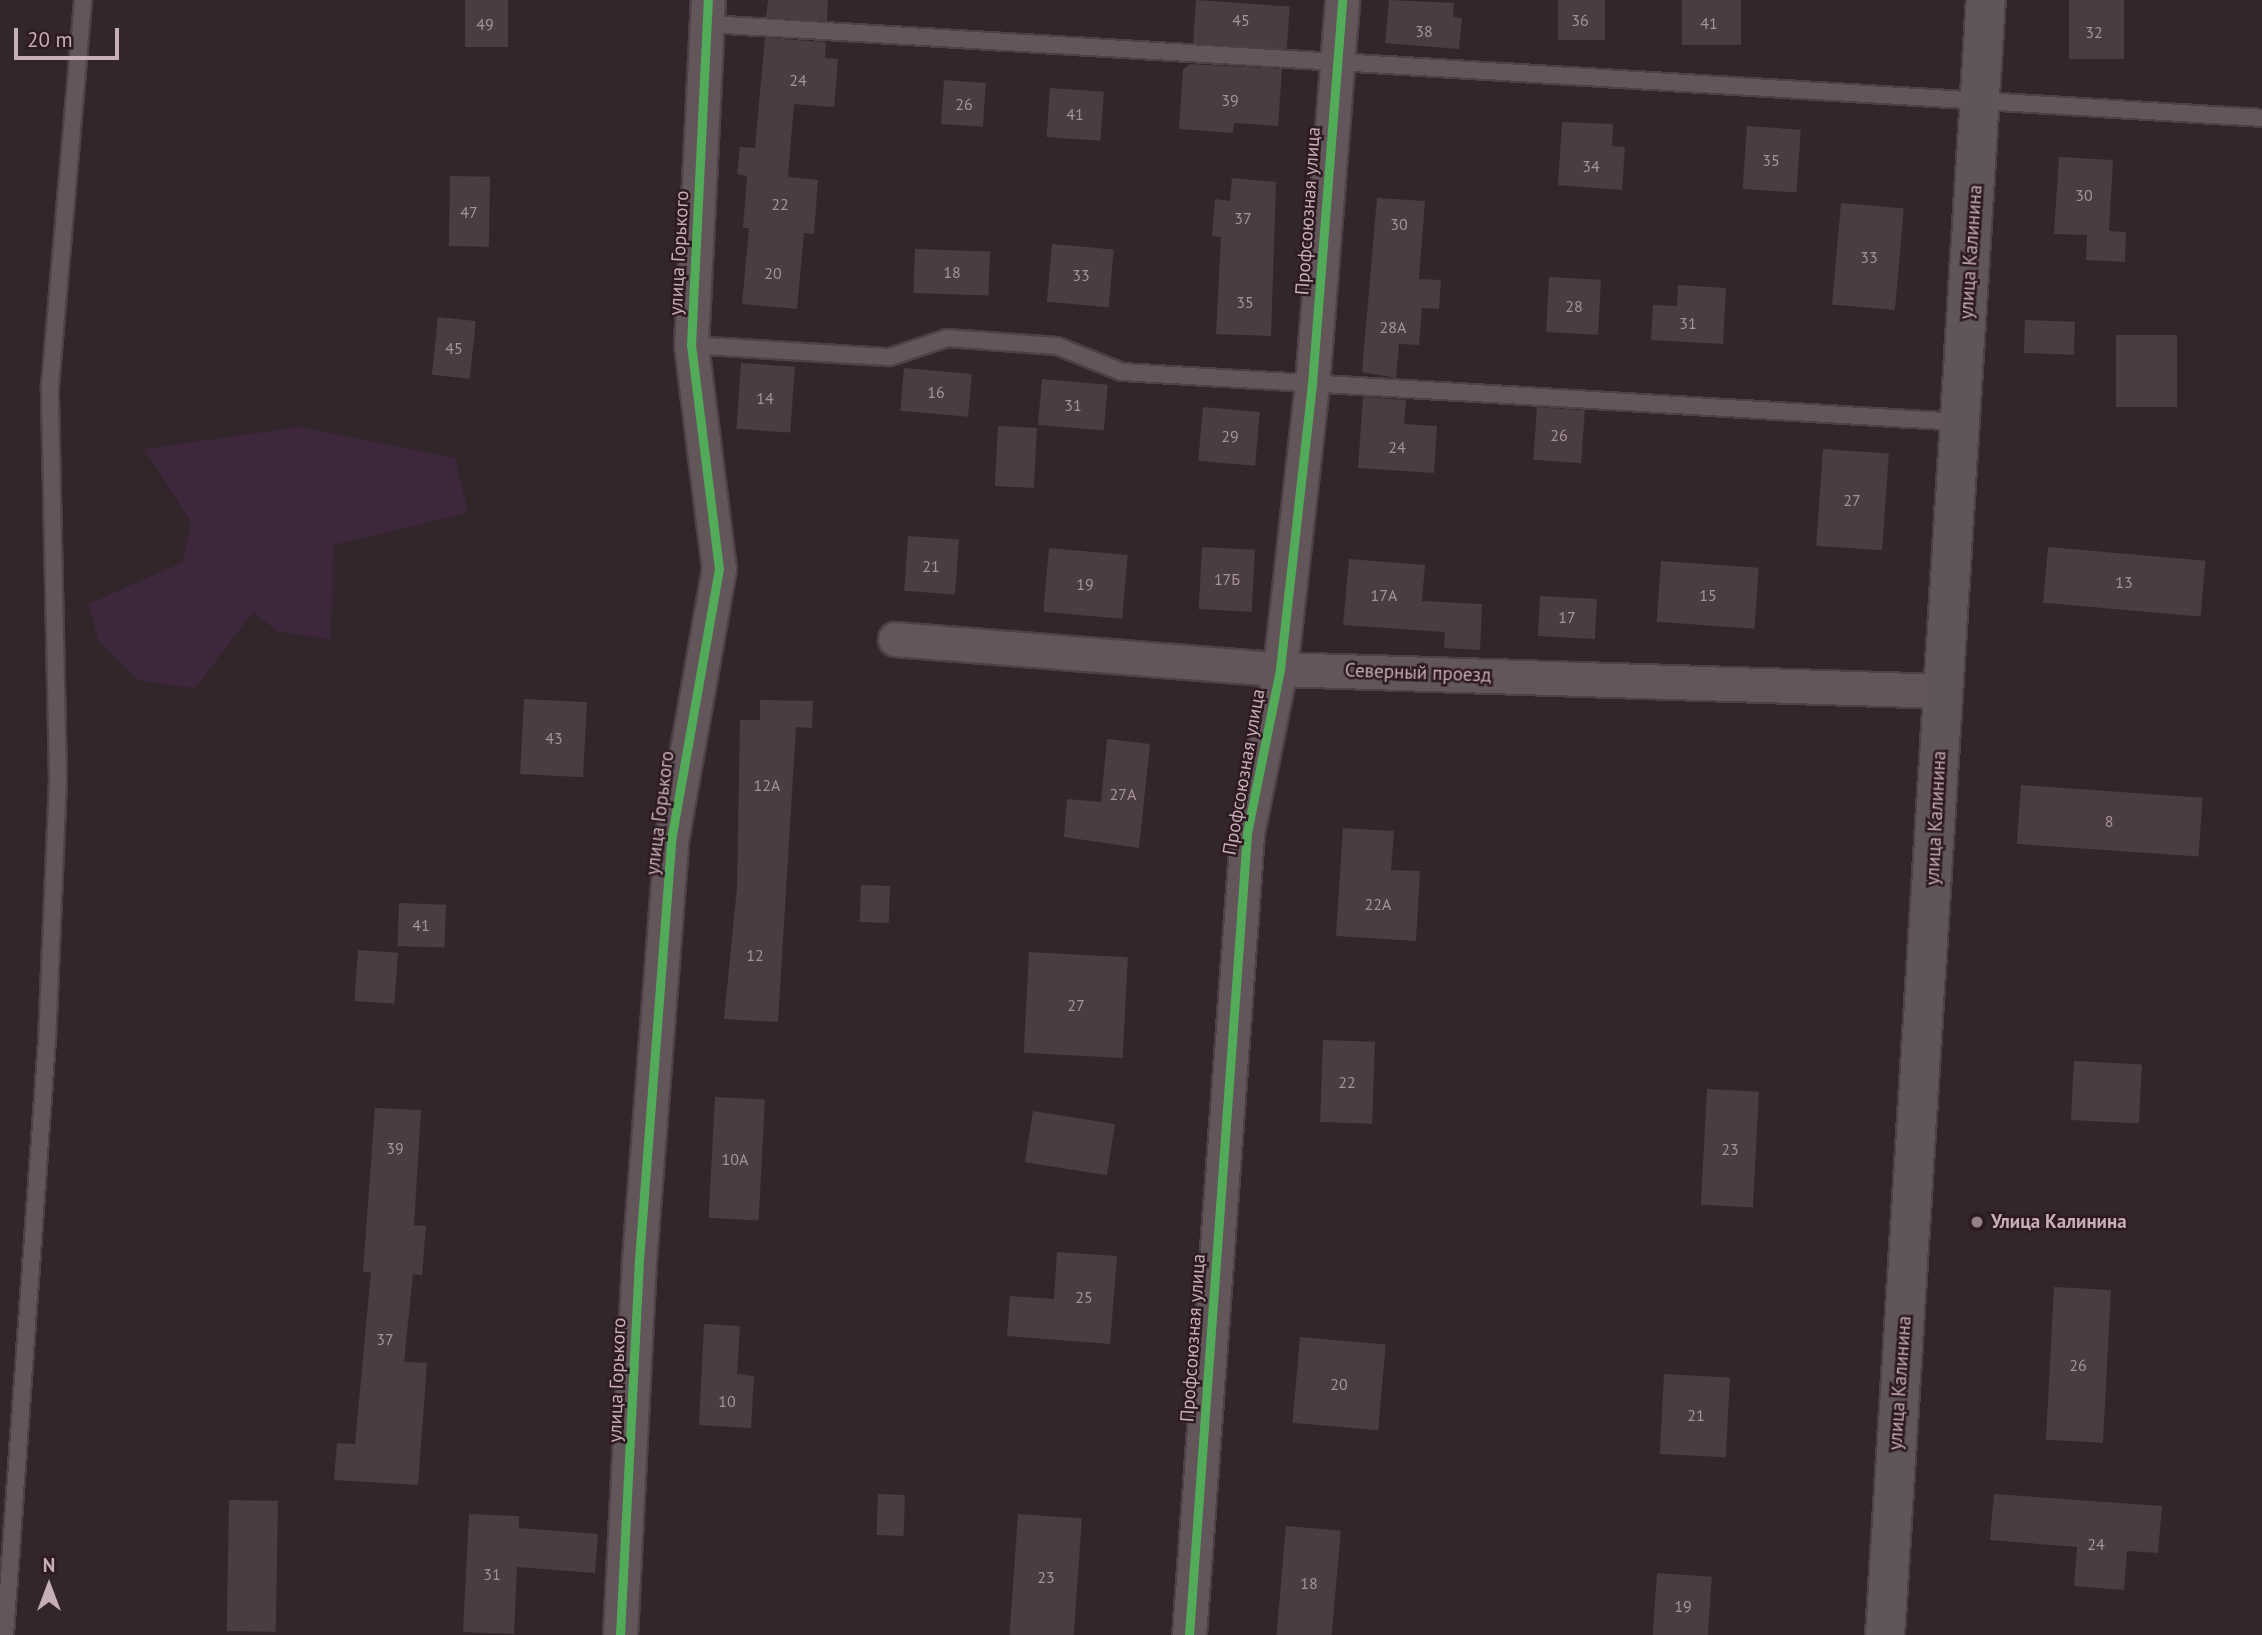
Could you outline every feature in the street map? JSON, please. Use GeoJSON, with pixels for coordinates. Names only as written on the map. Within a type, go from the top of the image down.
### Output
{"type":"FeatureCollection","features":[{"type":"Feature","properties":{"kind":"main road","name":"улица Калинина"},"geometry":{"type":"LineString","coordinates":[[1885,1635],[1986,0]]}},
{"type":"Feature","properties":{"kind":"street","name":"Профсоюзная улица"},"geometry":{"type":"LineString","coordinates":[[1189,1635],[1247,833],[1280,669],[1312,383],[1342,0]]}},
{"type":"Feature","properties":{"kind":"street","name":"улица Горького"},"geometry":{"type":"LineString","coordinates":[[620,1635],[639,1260],[672,835],[719,569],[691,345],[708,12]]}},
{"type":"Feature","properties":{"kind":"street","name":"Северный проезд"},"geometry":{"type":"LineString","coordinates":[[895,639],[1280,669],[1943,691]]}},
{"type":"Feature","properties":{"kind":"lane"},"geometry":{"type":"LineString","coordinates":[[5,1635],[47,1041],[58,779],[50,386],[83,0]]}},
{"type":"Feature","properties":{"kind":"lane"},"geometry":{"type":"LineString","coordinates":[[708,12],[1337,64],[1980,105],[2262,118]]}},
{"type":"Feature","properties":{"kind":"lane"},"geometry":{"type":"LineString","coordinates":[[691,345],[890,357],[947,338],[1057,346],[1122,372],[1960,422]]}},
{"type":"Feature","properties":{"kind":"shaded area"},"geometry":{"type":"Polygon","coordinates":[[[300,427],[455,458],[468,513],[333,545],[331,639],[278,632],[253,612],[195,688],[140,681],[98,640],[89,604],[183,562],[191,521],[144,449],[300,427]]]}},
{"type":"Feature","properties":{"kind":"building"},"geometry":{"type":"Polygon","coordinates":[[[465,0],[508,0],[508,47],[465,47],[465,0]]]}},
{"type":"Feature","properties":{"kind":"building"},"geometry":{"type":"Polygon","coordinates":[[[768,0],[828,0],[827,21],[766,17],[768,0]]]}},
{"type":"Feature","properties":{"kind":"building"},"geometry":{"type":"Polygon","coordinates":[[[1196,0],[1290,7],[1287,49],[1193,43],[1196,0]]]}},
{"type":"Feature","properties":{"kind":"building"},"geometry":{"type":"Polygon","coordinates":[[[1389,0],[1454,3],[1453,17],[1462,18],[1459,49],[1385,43],[1389,0]]]}},
{"type":"Feature","properties":{"kind":"building"},"geometry":{"type":"Polygon","coordinates":[[[1558,0],[1605,0],[1605,40],[1558,40],[1558,0]]]}},
{"type":"Feature","properties":{"kind":"building"},"geometry":{"type":"Polygon","coordinates":[[[1682,0],[1741,0],[1741,45],[1682,45],[1682,0]]]}},
{"type":"Feature","properties":{"kind":"building"},"geometry":{"type":"Polygon","coordinates":[[[2069,0],[2124,0],[2124,59],[2069,59],[2069,0]]]}},
{"type":"Feature","properties":{"kind":"building"},"geometry":{"type":"Polygon","coordinates":[[[765,38],[826,42],[825,58],[838,59],[834,107],[794,104],[788,177],[818,180],[814,234],[804,233],[797,309],[742,304],[749,228],[743,228],[747,176],[737,174],[740,147],[755,148],[765,38]]]}},
{"type":"Feature","properties":{"kind":"building"},"geometry":{"type":"Polygon","coordinates":[[[1190,64],[1282,69],[1278,126],[1234,123],[1233,133],[1179,129],[1183,70],[1190,64]]]}},
{"type":"Feature","properties":{"kind":"building"},"geometry":{"type":"Polygon","coordinates":[[[944,80],[986,83],[983,127],[941,124],[944,80]]]}},
{"type":"Feature","properties":{"kind":"building"},"geometry":{"type":"Polygon","coordinates":[[[1050,88],[1104,92],[1100,141],[1047,137],[1050,88]]]}},
{"type":"Feature","properties":{"kind":"building"},"geometry":{"type":"Polygon","coordinates":[[[1562,122],[1613,124],[1612,146],[1625,147],[1622,190],[1558,185],[1562,122]]]}},
{"type":"Feature","properties":{"kind":"building"},"geometry":{"type":"Polygon","coordinates":[[[1747,126],[1801,130],[1796,193],[1743,189],[1747,126]]]}},
{"type":"Feature","properties":{"kind":"building"},"geometry":{"type":"Polygon","coordinates":[[[2059,157],[2113,160],[2109,231],[2126,232],[2125,262],[2086,260],[2087,235],[2054,234],[2059,157]]]}},
{"type":"Feature","properties":{"kind":"building"},"geometry":{"type":"Polygon","coordinates":[[[450,176],[490,177],[489,247],[449,246],[450,176]]]}},
{"type":"Feature","properties":{"kind":"building"},"geometry":{"type":"Polygon","coordinates":[[[1232,178],[1276,182],[1271,336],[1216,334],[1221,237],[1212,236],[1215,199],[1230,201],[1232,178]]]}},
{"type":"Feature","properties":{"kind":"building"},"geometry":{"type":"Polygon","coordinates":[[[1377,198],[1425,201],[1419,279],[1441,280],[1439,309],[1422,308],[1419,345],[1399,344],[1396,378],[1362,372],[1377,198]]]}},
{"type":"Feature","properties":{"kind":"building"},"geometry":{"type":"Polygon","coordinates":[[[1841,203],[1904,208],[1895,310],[1832,305],[1841,203]]]}},
{"type":"Feature","properties":{"kind":"building"},"geometry":{"type":"Polygon","coordinates":[[[1052,244],[1114,249],[1109,307],[1047,302],[1052,244]]]}},
{"type":"Feature","properties":{"kind":"building"},"geometry":{"type":"Polygon","coordinates":[[[915,249],[990,252],[988,296],[913,293],[915,249]]]}},
{"type":"Feature","properties":{"kind":"building"},"geometry":{"type":"Polygon","coordinates":[[[1549,277],[1601,280],[1598,335],[1546,332],[1549,277]]]}},
{"type":"Feature","properties":{"kind":"building"},"geometry":{"type":"Polygon","coordinates":[[[1678,285],[1726,288],[1723,344],[1651,340],[1653,305],[1677,306],[1678,285]]]}},
{"type":"Feature","properties":{"kind":"building"},"geometry":{"type":"Polygon","coordinates":[[[438,317],[476,321],[470,379],[432,375],[438,317]]]}},
{"type":"Feature","properties":{"kind":"building"},"geometry":{"type":"Polygon","coordinates":[[[2025,320],[2075,322],[2074,355],[2024,353],[2025,320]]]}},
{"type":"Feature","properties":{"kind":"building"},"geometry":{"type":"Polygon","coordinates":[[[2116,335],[2177,335],[2177,407],[2116,407],[2116,335]]]}},
{"type":"Feature","properties":{"kind":"building"},"geometry":{"type":"Polygon","coordinates":[[[741,363],[795,367],[790,433],[736,429],[741,363]]]}},
{"type":"Feature","properties":{"kind":"building"},"geometry":{"type":"Polygon","coordinates":[[[904,368],[972,374],[968,417],[900,411],[904,368]]]}},
{"type":"Feature","properties":{"kind":"building"},"geometry":{"type":"Polygon","coordinates":[[[1042,379],[1108,385],[1104,431],[1038,425],[1042,379]]]}},
{"type":"Feature","properties":{"kind":"building"},"geometry":{"type":"Polygon","coordinates":[[[1363,397],[1406,400],[1404,424],[1437,426],[1434,473],[1358,468],[1363,397]]]}},
{"type":"Feature","properties":{"kind":"building"},"geometry":{"type":"Polygon","coordinates":[[[1203,407],[1260,412],[1255,466],[1198,461],[1203,407]]]}},
{"type":"Feature","properties":{"kind":"building"},"geometry":{"type":"Polygon","coordinates":[[[1537,407],[1585,410],[1581,463],[1533,460],[1537,407]]]}},
{"type":"Feature","properties":{"kind":"building"},"geometry":{"type":"Polygon","coordinates":[[[998,426],[1037,428],[1034,488],[995,486],[998,426]]]}},
{"type":"Feature","properties":{"kind":"building"},"geometry":{"type":"Polygon","coordinates":[[[1823,449],[1889,454],[1882,550],[1816,546],[1823,449]]]}},
{"type":"Feature","properties":{"kind":"building"},"geometry":{"type":"Polygon","coordinates":[[[908,536],[959,540],[955,594],[904,591],[908,536]]]}},
{"type":"Feature","properties":{"kind":"building"},"geometry":{"type":"Polygon","coordinates":[[[1202,547],[1255,550],[1252,612],[1199,609],[1202,547]]]}},
{"type":"Feature","properties":{"kind":"building"},"geometry":{"type":"Polygon","coordinates":[[[2048,547],[2205,561],[2201,617],[2043,603],[2048,547]]]}},
{"type":"Feature","properties":{"kind":"building"},"geometry":{"type":"Polygon","coordinates":[[[1049,548],[1128,555],[1122,619],[1043,612],[1049,548]]]}},
{"type":"Feature","properties":{"kind":"building"},"geometry":{"type":"Polygon","coordinates":[[[1349,559],[1425,565],[1422,601],[1482,604],[1480,650],[1444,648],[1445,632],[1343,625],[1349,559]]]}},
{"type":"Feature","properties":{"kind":"building"},"geometry":{"type":"Polygon","coordinates":[[[1661,561],[1759,568],[1755,629],[1657,622],[1661,561]]]}},
{"type":"Feature","properties":{"kind":"building"},"geometry":{"type":"Polygon","coordinates":[[[1540,596],[1597,599],[1595,639],[1538,636],[1540,596]]]}},
{"type":"Feature","properties":{"kind":"building"},"geometry":{"type":"Polygon","coordinates":[[[524,699],[587,702],[583,777],[520,774],[524,699]]]}},
{"type":"Feature","properties":{"kind":"building"},"geometry":{"type":"Polygon","coordinates":[[[760,700],[813,701],[812,728],[796,727],[778,1022],[724,1019],[737,888],[740,720],[760,720],[760,700]]]}},
{"type":"Feature","properties":{"kind":"building"},"geometry":{"type":"Polygon","coordinates":[[[1107,739],[1150,744],[1139,848],[1064,837],[1067,799],[1101,802],[1107,739]]]}},
{"type":"Feature","properties":{"kind":"building"},"geometry":{"type":"Polygon","coordinates":[[[2021,785],[2203,798],[2198,857],[2017,844],[2021,785]]]}},
{"type":"Feature","properties":{"kind":"building"},"geometry":{"type":"Polygon","coordinates":[[[1343,828],[1394,831],[1391,870],[1420,871],[1416,941],[1336,936],[1343,828]]]}},
{"type":"Feature","properties":{"kind":"building"},"geometry":{"type":"Polygon","coordinates":[[[861,885],[890,886],[889,923],[860,922],[861,885]]]}},
{"type":"Feature","properties":{"kind":"building"},"geometry":{"type":"Polygon","coordinates":[[[399,903],[446,905],[444,948],[397,946],[399,903]]]}},
{"type":"Feature","properties":{"kind":"building"},"geometry":{"type":"Polygon","coordinates":[[[358,950],[398,953],[394,1004],[354,1001],[358,950]]]}},
{"type":"Feature","properties":{"kind":"building"},"geometry":{"type":"Polygon","coordinates":[[[1029,952],[1128,957],[1123,1058],[1024,1053],[1029,952]]]}},
{"type":"Feature","properties":{"kind":"building"},"geometry":{"type":"Polygon","coordinates":[[[1323,1040],[1375,1042],[1372,1124],[1320,1122],[1323,1040]]]}},
{"type":"Feature","properties":{"kind":"building"},"geometry":{"type":"Polygon","coordinates":[[[2074,1061],[2142,1065],[2139,1123],[2071,1120],[2074,1061]]]}},
{"type":"Feature","properties":{"kind":"building"},"geometry":{"type":"Polygon","coordinates":[[[1707,1089],[1759,1092],[1753,1208],[1701,1205],[1707,1089]]]}},
{"type":"Feature","properties":{"kind":"building"},"geometry":{"type":"Polygon","coordinates":[[[715,1097],[765,1100],[759,1220],[709,1218],[715,1097]]]}},
{"type":"Feature","properties":{"kind":"building"},"geometry":{"type":"Polygon","coordinates":[[[375,1108],[421,1110],[414,1225],[426,1226],[422,1275],[413,1274],[404,1362],[427,1363],[418,1485],[334,1480],[337,1443],[355,1444],[371,1272],[363,1272],[375,1108]]]}},
{"type":"Feature","properties":{"kind":"building"},"geometry":{"type":"Polygon","coordinates":[[[1033,1111],[1115,1124],[1107,1175],[1025,1162],[1033,1111]]]}},
{"type":"Feature","properties":{"kind":"building"},"geometry":{"type":"Polygon","coordinates":[[[1057,1252],[1117,1256],[1110,1344],[1007,1336],[1010,1296],[1054,1299],[1057,1252]]]}},
{"type":"Feature","properties":{"kind":"building"},"geometry":{"type":"Polygon","coordinates":[[[2054,1287],[2111,1290],[2103,1443],[2046,1440],[2054,1287]]]}},
{"type":"Feature","properties":{"kind":"building"},"geometry":{"type":"Polygon","coordinates":[[[704,1324],[740,1326],[737,1374],[754,1376],[751,1428],[699,1425],[704,1324]]]}},
{"type":"Feature","properties":{"kind":"building"},"geometry":{"type":"Polygon","coordinates":[[[1300,1337],[1386,1344],[1378,1430],[1293,1423],[1300,1337]]]}},
{"type":"Feature","properties":{"kind":"building"},"geometry":{"type":"Polygon","coordinates":[[[1664,1374],[1730,1377],[1726,1457],[1660,1454],[1664,1374]]]}},
{"type":"Feature","properties":{"kind":"building"},"geometry":{"type":"Polygon","coordinates":[[[878,1494],[905,1495],[904,1536],[877,1535],[878,1494]]]}},
{"type":"Feature","properties":{"kind":"building"},"geometry":{"type":"Polygon","coordinates":[[[1994,1494],[2162,1506],[2158,1553],[2127,1551],[2124,1590],[2074,1586],[2077,1547],[1990,1540],[1994,1494]]]}},
{"type":"Feature","properties":{"kind":"building"},"geometry":{"type":"Polygon","coordinates":[[[229,1500],[278,1501],[276,1632],[227,1631],[229,1500]]]}},
{"type":"Feature","properties":{"kind":"building"},"geometry":{"type":"Polygon","coordinates":[[[469,1514],[519,1516],[519,1528],[598,1534],[595,1573],[517,1567],[514,1634],[463,1632],[469,1514]]]}},
{"type":"Feature","properties":{"kind":"building"},"geometry":{"type":"Polygon","coordinates":[[[1018,1514],[1082,1518],[1074,1635],[1010,1635],[1018,1514]]]}},
{"type":"Feature","properties":{"kind":"building"},"geometry":{"type":"Polygon","coordinates":[[[1286,1526],[1341,1531],[1332,1635],[1277,1635],[1286,1526]]]}},
{"type":"Feature","properties":{"kind":"building"},"geometry":{"type":"Polygon","coordinates":[[[1657,1573],[1712,1577],[1708,1635],[1653,1635],[1657,1573]]]}},
{"type":"Feature","properties":{"kind":"cycle path"},"geometry":{"type":"LineString","coordinates":[[620,1635],[639,1260],[672,835],[719,569],[691,345],[708,0]]}},
{"type":"Feature","properties":{"kind":"cycle path"},"geometry":{"type":"LineString","coordinates":[[1189,1635],[1247,833],[1280,669],[1312,384],[1342,0]]}},
{"type":"Feature","properties":{"kind":"place","name":"Улица Калинина"},"geometry":{"type":"Point","coordinates":[1977,1222]}}]}
